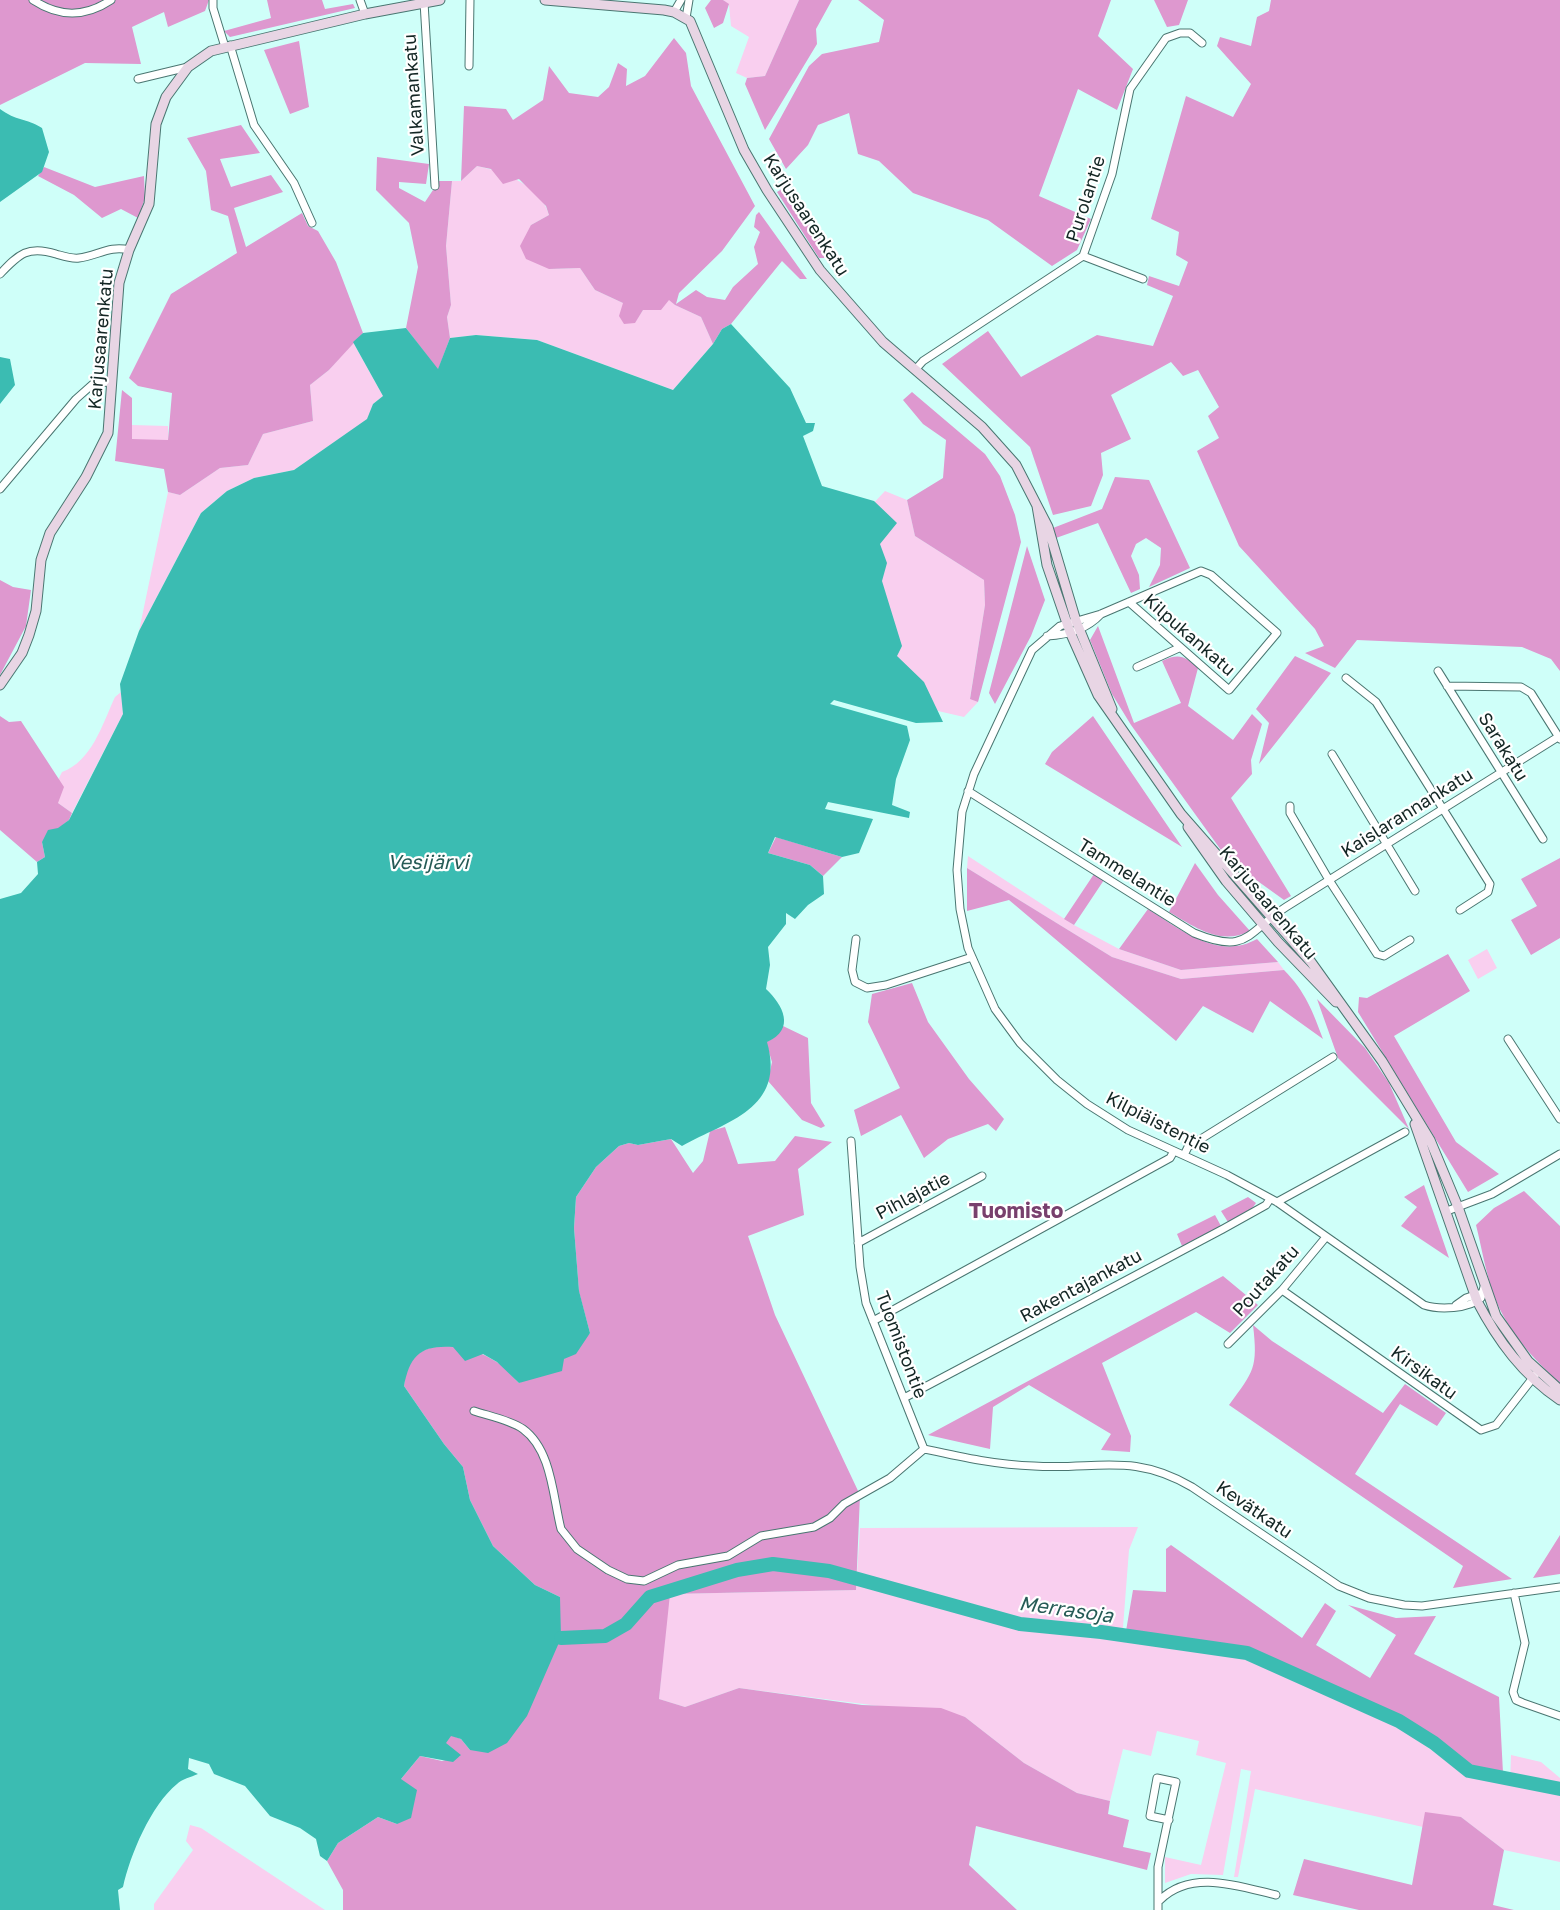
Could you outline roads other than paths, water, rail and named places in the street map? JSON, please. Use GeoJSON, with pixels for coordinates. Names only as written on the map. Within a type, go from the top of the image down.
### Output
{"type":"FeatureCollection","features":[{"type":"Feature","properties":{"kind":"street"},"geometry":{"type":"LineString","coordinates":[[33,0],[54,11],[77,14],[90,11],[111,0]]}},
{"type":"Feature","properties":{"kind":"street"},"geometry":{"type":"LineString","coordinates":[[213,0],[213,8],[254,125],[294,183],[312,223]]}},
{"type":"Feature","properties":{"kind":"street"},"geometry":{"type":"LineString","coordinates":[[360,0],[364,14]]}},
{"type":"Feature","properties":{"kind":"street","name":"Karjusaarenkatu"},"geometry":{"type":"LineString","coordinates":[[0,685],[22,654],[29,635],[36,611],[41,561],[50,533],[104,446],[110,419],[118,283],[129,250],[149,204],[154,138],[160,110],[166,97],[188,67],[202,56],[228,46],[364,14],[440,0]]}},
{"type":"Feature","properties":{"kind":"street"},"geometry":{"type":"LineString","coordinates":[[469,66],[470,0]]}},
{"type":"Feature","properties":{"kind":"street"},"geometry":{"type":"LineString","coordinates":[[545,0],[674,12],[686,18],[689,0]]}},
{"type":"Feature","properties":{"kind":"street"},"geometry":{"type":"LineString","coordinates":[[674,12],[681,0]]}},
{"type":"Feature","properties":{"kind":"street","name":"Valkamankatu"},"geometry":{"type":"LineString","coordinates":[[423,2],[435,186]]}},
{"type":"Feature","properties":{"kind":"street","name":"Karjusaarenkatu"},"geometry":{"type":"LineString","coordinates":[[686,18],[744,150],[799,241],[842,297],[883,342],[982,427],[1002,447],[1025,479],[1037,506],[1047,565],[1073,626],[1098,695],[1181,814],[1197,843],[1263,925],[1321,990],[1340,1005]]}},
{"type":"Feature","properties":{"kind":"street","name":"Purolantie"},"geometry":{"type":"LineString","coordinates":[[915,370],[923,361],[1083,256],[1108,191],[1125,108],[1137,77],[1166,39],[1173,34],[1190,33],[1202,43]]}},
{"type":"Feature","properties":{"kind":"street"},"geometry":{"type":"LineString","coordinates":[[138,79],[188,67]]}},
{"type":"Feature","properties":{"kind":"street"},"geometry":{"type":"LineString","coordinates":[[0,274],[18,257],[32,250],[40,249],[78,259],[113,248],[129,250]]}},
{"type":"Feature","properties":{"kind":"street"},"geometry":{"type":"LineString","coordinates":[[1083,256],[1143,279]]}},
{"type":"Feature","properties":{"kind":"street"},"geometry":{"type":"LineString","coordinates":[[0,489],[75,399],[94,383],[111,382]]}},
{"type":"Feature","properties":{"kind":"street","name":"Kilpiäistentie"},"geometry":{"type":"LineString","coordinates":[[1229,690],[1277,633],[1211,575],[1201,571],[1101,614],[1087,626],[1073,626],[1047,636],[1032,650],[968,791],[958,836],[957,863],[962,920],[972,957],[995,1009],[1020,1043],[1057,1080],[1100,1114],[1273,1200],[1424,1305],[1439,1308],[1456,1305],[1481,1295]]}},
{"type":"Feature","properties":{"kind":"street","name":"Kilpukankatu"},"geometry":{"type":"LineString","coordinates":[[1129,602],[1229,690]]}},
{"type":"Feature","properties":{"kind":"street"},"geometry":{"type":"LineString","coordinates":[[1137,667],[1179,648]]}},
{"type":"Feature","properties":{"kind":"street","name":"Sarakatu"},"geometry":{"type":"LineString","coordinates":[[1438,671],[1544,839]]}},
{"type":"Feature","properties":{"kind":"street"},"geometry":{"type":"LineString","coordinates":[[1346,678],[1376,702],[1490,884],[1488,892],[1460,910]]}},
{"type":"Feature","properties":{"kind":"street"},"geometry":{"type":"LineString","coordinates":[[1447,686],[1521,687],[1531,693],[1559,738]]}},
{"type":"Feature","properties":{"kind":"street","name":"Kaislarannankatu"},"geometry":{"type":"LineString","coordinates":[[1273,916],[1559,738]]}},
{"type":"Feature","properties":{"kind":"street"},"geometry":{"type":"LineString","coordinates":[[1332,754],[1415,891]]}},
{"type":"Feature","properties":{"kind":"street","name":"Tammelantie"},"geometry":{"type":"LineString","coordinates":[[968,791],[1194,933],[1213,941],[1238,942],[1252,936],[1273,916]]}},
{"type":"Feature","properties":{"kind":"street"},"geometry":{"type":"LineString","coordinates":[[1290,806],[1290,813],[1329,880],[1377,954],[1384,956],[1410,940]]}},
{"type":"Feature","properties":{"kind":"street","name":"Karjusaarenkatu"},"geometry":{"type":"LineString","coordinates":[[1181,814],[1273,916],[1328,983],[1340,1005],[1383,1061],[1430,1140],[1458,1208],[1481,1295]]}},
{"type":"Feature","properties":{"kind":"street"},"geometry":{"type":"LineString","coordinates":[[856,939],[852,970],[855,982],[867,988],[886,985],[972,957]]}},
{"type":"Feature","properties":{"kind":"street"},"geometry":{"type":"LineString","coordinates":[[1508,1039],[1560,1119]]}},
{"type":"Feature","properties":{"kind":"street"},"geometry":{"type":"LineString","coordinates":[[1184,1155],[1188,1148],[1333,1057]]}},
{"type":"Feature","properties":{"kind":"street","name":"Karjusaarenkatu"},"geometry":{"type":"LineString","coordinates":[[1408,1105],[1481,1295]]}},
{"type":"Feature","properties":{"kind":"street","name":"Rakentajankatu"},"geometry":{"type":"LineString","coordinates":[[904,1398],[1223,1229],[1273,1200],[1405,1132]]}},
{"type":"Feature","properties":{"kind":"street","name":"Tuomistontie"},"geometry":{"type":"LineString","coordinates":[[851,1142],[858,1243],[866,1303],[924,1449]]}},
{"type":"Feature","properties":{"kind":"street"},"geometry":{"type":"LineString","coordinates":[[873,1321],[1170,1158],[1174,1151]]}},
{"type":"Feature","properties":{"kind":"street"},"geometry":{"type":"LineString","coordinates":[[1447,1211],[1492,1194],[1560,1154]]}},
{"type":"Feature","properties":{"kind":"street","name":"Pihlajatie"},"geometry":{"type":"LineString","coordinates":[[858,1243],[982,1176]]}},
{"type":"Feature","properties":{"kind":"street","name":"Poutakatu"},"geometry":{"type":"LineString","coordinates":[[1228,1344],[1282,1290],[1326,1237]]}},
{"type":"Feature","properties":{"kind":"street","name":"Kirsikatu"},"geometry":{"type":"LineString","coordinates":[[1282,1290],[1481,1430],[1496,1425],[1535,1375]]}},
{"type":"Feature","properties":{"kind":"street"},"geometry":{"type":"LineString","coordinates":[[1481,1295],[1503,1346],[1560,1400]]}},
{"type":"Feature","properties":{"kind":"street"},"geometry":{"type":"LineString","coordinates":[[1535,1375],[1560,1390]]}},
{"type":"Feature","properties":{"kind":"street"},"geometry":{"type":"LineString","coordinates":[[474,1411],[521,1428],[528,1433],[547,1467],[561,1530],[577,1549],[608,1570],[644,1581],[684,1563],[728,1556],[761,1536],[814,1527],[830,1518],[844,1504],[897,1472],[924,1449]]}},
{"type":"Feature","properties":{"kind":"street","name":"Kevätkatu"},"geometry":{"type":"LineString","coordinates":[[924,1449],[1018,1465],[1122,1463],[1167,1473],[1192,1486],[1339,1586],[1384,1602],[1422,1606],[1560,1587]]}},
{"type":"Feature","properties":{"kind":"street"},"geometry":{"type":"LineString","coordinates":[[1515,1593],[1525,1643],[1513,1692],[1516,1700],[1560,1716]]}},
{"type":"Feature","properties":{"kind":"street"},"geometry":{"type":"LineString","coordinates":[[1158,1910],[1160,1900],[1158,1867],[1168,1820],[1176,1782],[1157,1778],[1149,1815],[1168,1820]]}},
{"type":"Feature","properties":{"kind":"street"},"geometry":{"type":"LineString","coordinates":[[1160,1900],[1169,1890],[1192,1882],[1228,1884],[1276,1895]]}},
{"type":"Feature","properties":{"kind":"water"},"geometry":{"type":"Polygon","coordinates":[[[0,109],[11,116],[42,128],[49,152],[42,172],[0,202],[0,109]]]}},
{"type":"Feature","properties":{"kind":"water","name":"Vesijärvi"},"geometry":{"type":"Polygon","coordinates":[[[731,324],[790,388],[806,423],[815,423],[813,431],[803,436],[822,486],[874,501],[897,523],[880,544],[887,563],[882,581],[902,646],[897,656],[924,682],[943,722],[916,723],[834,700],[830,704],[907,726],[910,740],[896,779],[892,805],[910,812],[909,818],[828,802],[825,809],[873,819],[859,853],[842,857],[775,837],[768,853],[810,865],[823,876],[824,894],[808,905],[795,919],[786,913],[786,924],[768,947],[770,965],[766,989],[781,1009],[784,1024],[776,1037],[767,1042],[771,1065],[768,1083],[760,1098],[748,1110],[734,1120],[682,1146],[671,1139],[638,1145],[629,1143],[619,1146],[596,1167],[576,1197],[574,1228],[579,1291],[590,1333],[576,1354],[564,1359],[562,1371],[519,1383],[497,1362],[483,1354],[465,1361],[453,1347],[425,1350],[419,1354],[410,1367],[404,1386],[444,1444],[463,1467],[470,1500],[493,1546],[535,1585],[560,1597],[561,1638],[527,1716],[507,1743],[488,1753],[470,1750],[461,1739],[451,1736],[446,1743],[461,1755],[453,1762],[420,1756],[401,1779],[417,1790],[411,1818],[397,1824],[378,1817],[338,1843],[327,1861],[320,1856],[316,1839],[300,1828],[270,1816],[245,1786],[214,1774],[209,1764],[189,1758],[188,1769],[198,1774],[177,1784],[150,1817],[136,1846],[123,1887],[118,1890],[120,1910],[0,1910],[0,899],[21,893],[38,874],[37,862],[45,857],[42,842],[48,830],[58,828],[69,820],[123,714],[120,684],[139,631],[201,513],[227,491],[254,478],[294,470],[367,419],[373,404],[383,396],[353,342],[363,333],[406,328],[438,369],[450,338],[476,335],[537,340],[673,390],[713,344],[722,329],[731,324]]]}},
{"type":"Feature","properties":{"kind":"water"},"geometry":{"type":"Polygon","coordinates":[[[0,357],[10,359],[15,385],[0,404],[0,357]]]}},
{"type":"Feature","properties":{"kind":"waterway","name":"Merrasoja"},"geometry":{"type":"LineString","coordinates":[[561,1638],[605,1636],[626,1624],[650,1597],[737,1570],[773,1564],[829,1571],[1020,1624],[1101,1632],[1247,1653],[1399,1721],[1434,1743],[1469,1771],[1560,1789]]}},
{"type":"Feature","properties":{"kind":"district","name":"Tuomisto"},"geometry":{"type":"Point","coordinates":[1016,1211]}}]}
